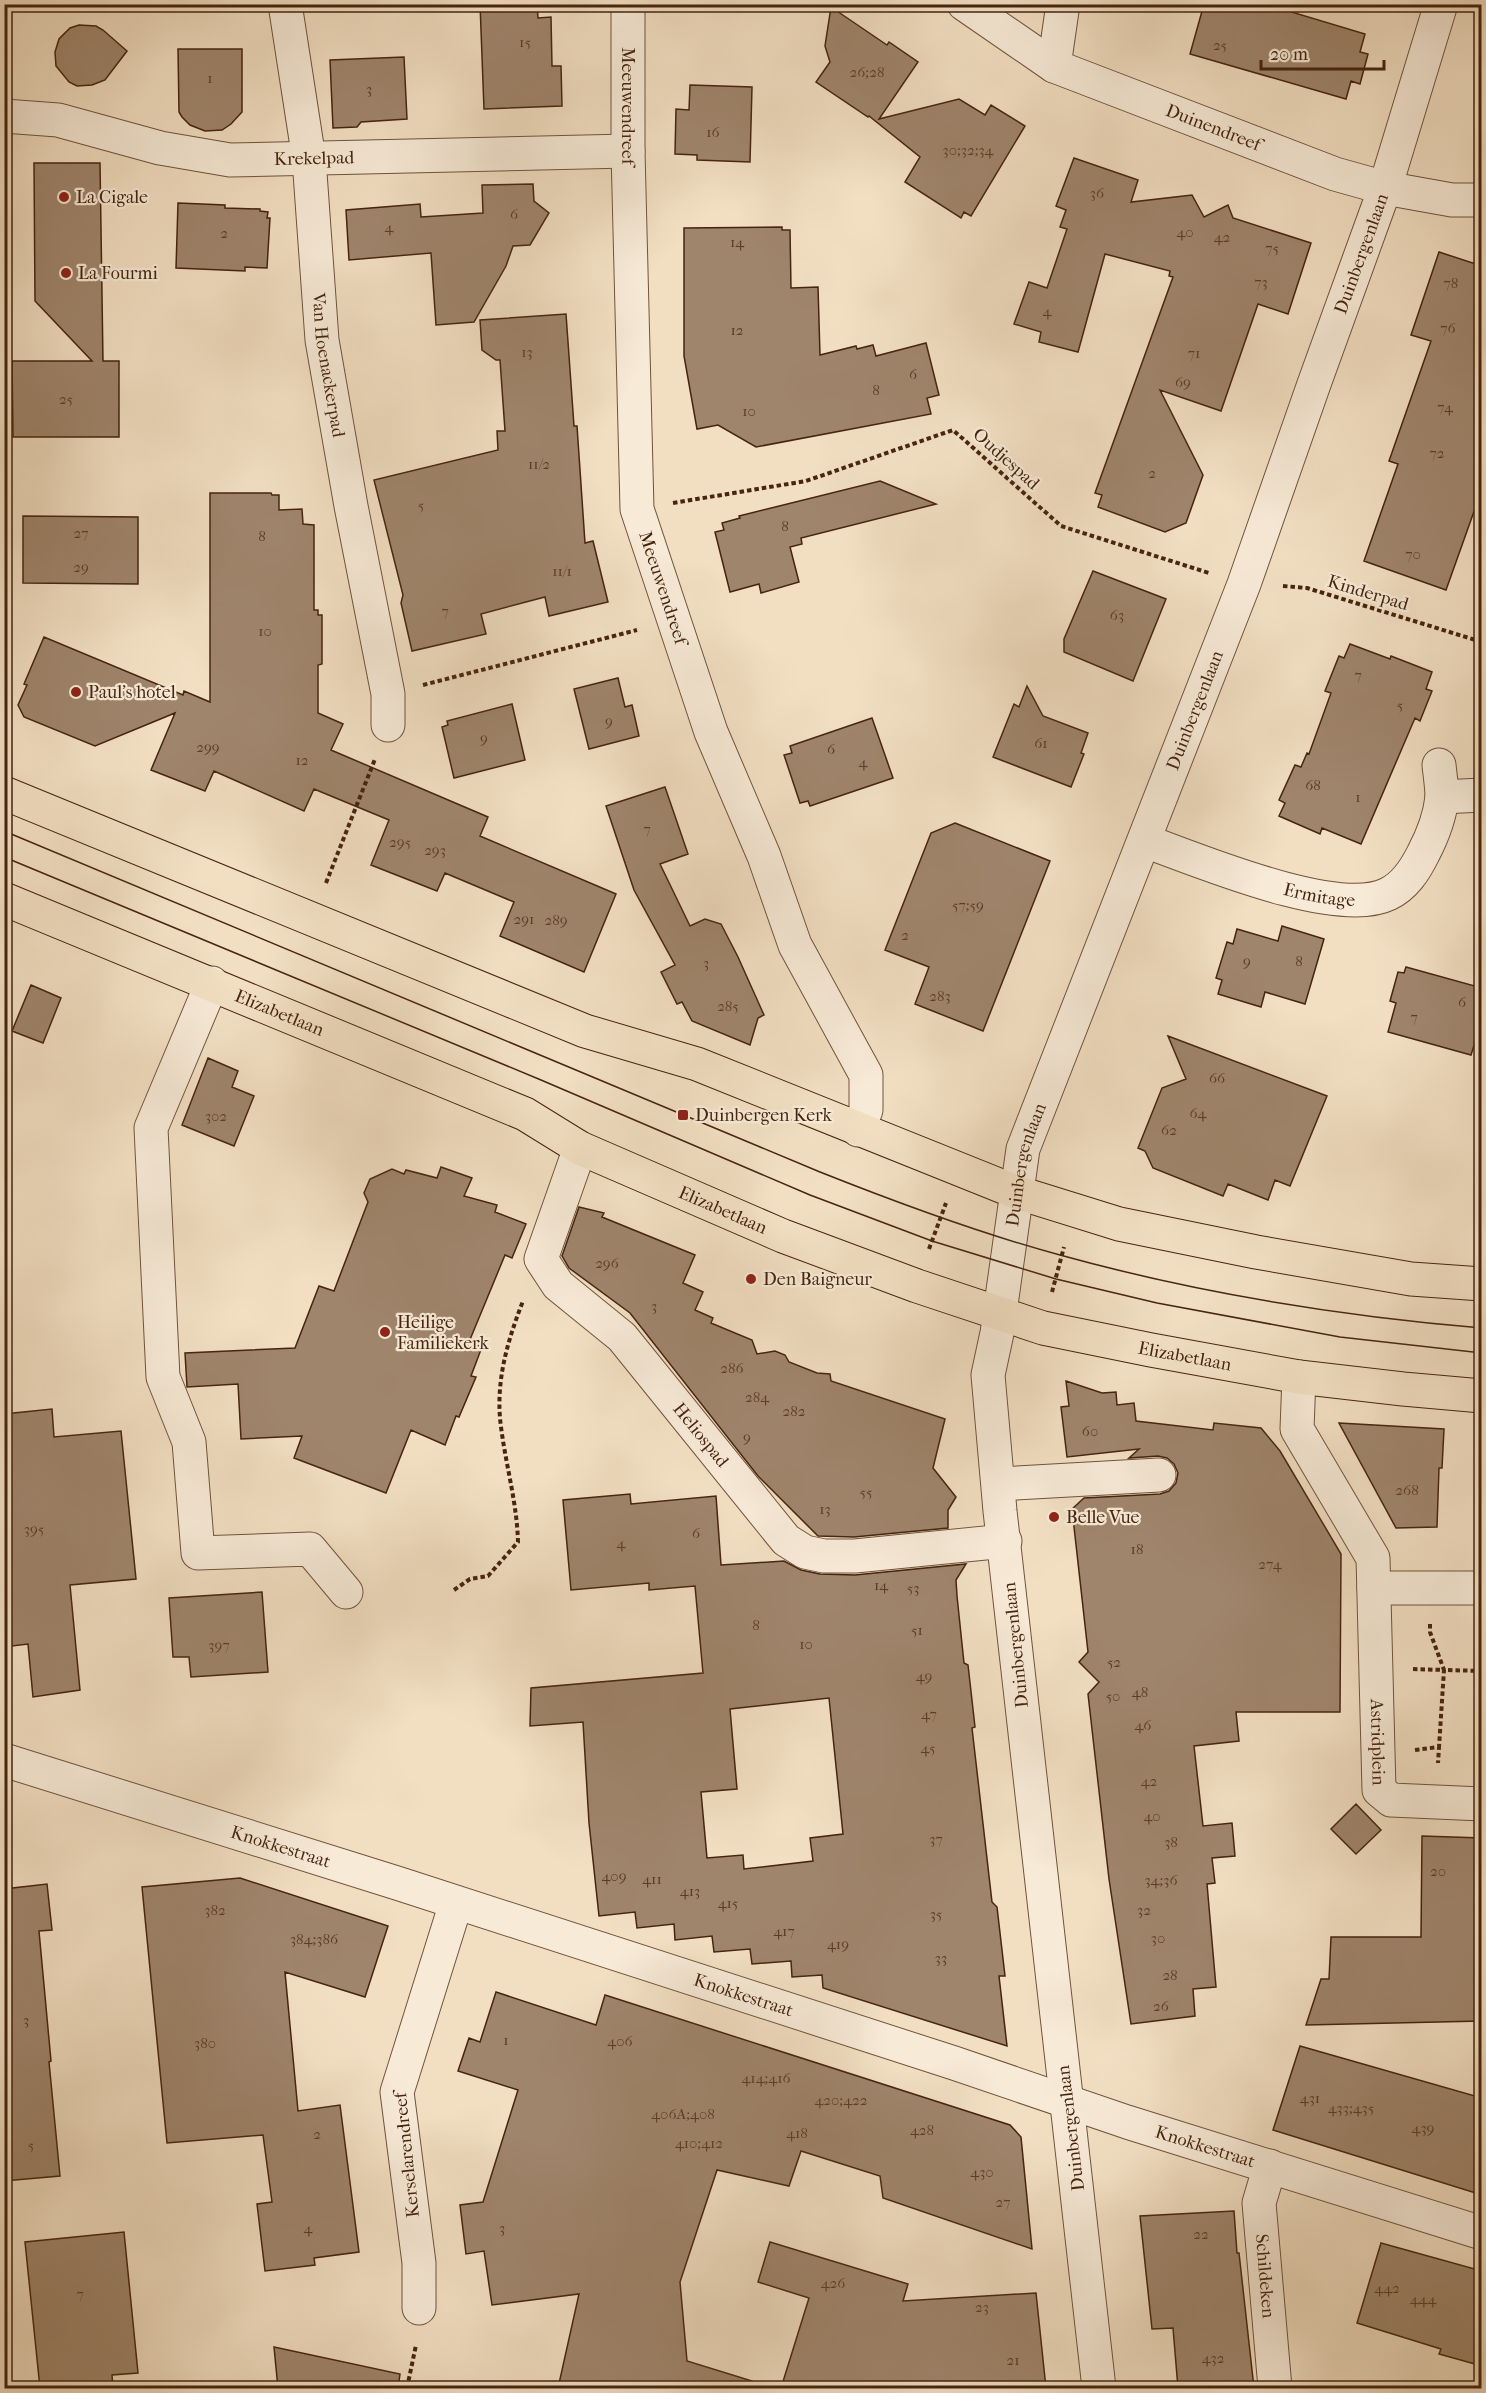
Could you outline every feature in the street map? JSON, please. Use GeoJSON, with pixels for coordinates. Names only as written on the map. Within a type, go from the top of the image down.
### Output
{"type":"FeatureCollection","features":[{"type":"Feature","properties":{"kind":"main road"},"geometry":{"type":"LineString","coordinates":[[4,793],[585,1031],[697,1064],[1016,1192],[1119,1224],[1256,1252],[1411,1279],[1482,1284]]}},
{"type":"Feature","properties":{"kind":"main road","name":"Elizabetlaan"},"geometry":{"type":"LineString","coordinates":[[4,899],[525,1114],[580,1148],[783,1236],[916,1286],[999,1314],[1043,1328],[1299,1377],[1482,1395]]}},
{"type":"Feature","properties":{"kind":"street","name":"Van Hoenackerpad"},"geometry":{"type":"LineString","coordinates":[[285,4],[309,159],[322,340],[388,709]]}},
{"type":"Feature","properties":{"kind":"street","name":"Meeuwendreef"},"geometry":{"type":"LineString","coordinates":[[628,4],[628,151],[637,509],[711,732],[764,856],[795,945],[866,1075],[866,1110],[858,1130]]}},
{"type":"Feature","properties":{"kind":"street","name":"Duinendreef"},"geometry":{"type":"LineString","coordinates":[[964,4],[1054,66],[1335,174],[1385,188],[1452,200],[1482,200]]}},
{"type":"Feature","properties":{"kind":"street"},"geometry":{"type":"LineString","coordinates":[[1054,66],[1063,4]]}},
{"type":"Feature","properties":{"kind":"street","name":"Duinbergenlaan"},"geometry":{"type":"LineString","coordinates":[[1099,2388],[988,1375],[1023,1149],[1244,584],[1385,188],[1441,4]]}},
{"type":"Feature","properties":{"kind":"street","name":"Krekelpad"},"geometry":{"type":"LineString","coordinates":[[4,116],[58,120],[160,148],[230,160],[628,151]]}},
{"type":"Feature","properties":{"kind":"street","name":"Ermitage"},"geometry":{"type":"LineString","coordinates":[[1145,841],[1223,869],[1316,898],[1354,901],[1387,894],[1413,873],[1432,836],[1442,797],[1439,765]]}},
{"type":"Feature","properties":{"kind":"street"},"geometry":{"type":"LineString","coordinates":[[1442,797],[1482,795]]}},
{"type":"Feature","properties":{"kind":"street"},"geometry":{"type":"LineString","coordinates":[[212,983],[151,1128],[163,1377],[189,1442],[198,1553],[310,1549],[346,1592]]}},
{"type":"Feature","properties":{"kind":"street"},"geometry":{"type":"LineString","coordinates":[[541,1259],[580,1148]]}},
{"type":"Feature","properties":{"kind":"street","name":"Heliospad"},"geometry":{"type":"LineString","coordinates":[[541,1259],[558,1285],[622,1337],[786,1540],[805,1552],[824,1556],[855,1556],[1005,1541]]}},
{"type":"Feature","properties":{"kind":"street","name":"Astridplein"},"geometry":{"type":"LineString","coordinates":[[1299,1377],[1297,1429],[1373,1558],[1379,1790],[1391,1800],[1482,1804]]}},
{"type":"Feature","properties":{"kind":"street"},"geometry":{"type":"LineString","coordinates":[[999,1484],[1159,1475]]}},
{"type":"Feature","properties":{"kind":"street"},"geometry":{"type":"LineString","coordinates":[[1374,1588],[1482,1588]]}},
{"type":"Feature","properties":{"kind":"street","name":"Knokkestraat"},"geometry":{"type":"LineString","coordinates":[[4,1760],[1482,2233]]}},
{"type":"Feature","properties":{"kind":"street","name":"Kerselarendreef"},"geometry":{"type":"LineString","coordinates":[[419,2308],[419,2263],[397,2092],[456,1903]]}},
{"type":"Feature","properties":{"kind":"street","name":"Schildeken"},"geometry":{"type":"LineString","coordinates":[[1270,2166],[1259,2203],[1275,2388]]}},
{"type":"Feature","properties":{"kind":"path","name":"Oudjespad"},"geometry":{"type":"LineString","coordinates":[[637,509],[806,481],[953,430],[1060,526],[1244,584]]}},
{"type":"Feature","properties":{"kind":"path","name":"Kinderpad"},"geometry":{"type":"LineString","coordinates":[[1244,584],[1307,588],[1482,642]]}},
{"type":"Feature","properties":{"kind":"path"},"geometry":{"type":"LineString","coordinates":[[310,917],[326,884],[388,709],[673,621]]}},
{"type":"Feature","properties":{"kind":"path"},"geometry":{"type":"LineString","coordinates":[[916,1286],[958,1169]]}},
{"type":"Feature","properties":{"kind":"path"},"geometry":{"type":"LineString","coordinates":[[1043,1328],[1074,1210]]}},
{"type":"Feature","properties":{"kind":"path"},"geometry":{"type":"LineString","coordinates":[[454,1590],[470,1579],[488,1576],[518,1542],[517,1514],[501,1425],[501,1378],[505,1352],[541,1259]]}},
{"type":"Feature","properties":{"kind":"path"},"geometry":{"type":"LineString","coordinates":[[1432,1588],[1430,1632],[1444,1670],[1438,1766]]}},
{"type":"Feature","properties":{"kind":"path"},"geometry":{"type":"LineString","coordinates":[[1376,1668],[1482,1671]]}},
{"type":"Feature","properties":{"kind":"path"},"geometry":{"type":"LineString","coordinates":[[1378,1756],[1439,1747]]}},
{"type":"Feature","properties":{"kind":"building"},"geometry":{"type":"Polygon","coordinates":[[[480,4],[537,4],[538,18],[551,17],[552,66],[561,66],[562,106],[484,109],[480,4]]]}},
{"type":"Feature","properties":{"kind":"building"},"geometry":{"type":"Polygon","coordinates":[[[1204,4],[1265,4],[1365,34],[1360,52],[1368,54],[1360,84],[1351,81],[1346,99],[1190,54],[1204,4]]]}},
{"type":"Feature","properties":{"kind":"building"},"geometry":{"type":"Polygon","coordinates":[[[831,7],[887,45],[889,42],[918,62],[879,119],[959,99],[985,115],[991,105],[1025,126],[971,216],[964,212],[961,218],[905,182],[920,157],[869,116],[816,82],[830,62],[825,46],[831,7]]]}},
{"type":"Feature","properties":{"kind":"building"},"geometry":{"type":"Polygon","coordinates":[[[79,25],[96,26],[127,51],[105,80],[92,85],[77,86],[69,82],[56,66],[55,52],[59,39],[70,28],[79,25]]]}},
{"type":"Feature","properties":{"kind":"building"},"geometry":{"type":"Polygon","coordinates":[[[178,49],[242,49],[242,112],[222,130],[205,131],[190,125],[179,112],[178,49]]]}},
{"type":"Feature","properties":{"kind":"building"},"geometry":{"type":"Polygon","coordinates":[[[404,57],[407,119],[361,122],[357,127],[333,128],[330,60],[404,57]]]}},
{"type":"Feature","properties":{"kind":"building"},"geometry":{"type":"Polygon","coordinates":[[[690,85],[752,87],[750,162],[697,160],[697,155],[675,154],[676,109],[689,110],[690,85]]]}},
{"type":"Feature","properties":{"kind":"building"},"geometry":{"type":"Polygon","coordinates":[[[1074,158],[1138,180],[1131,202],[1192,195],[1204,217],[1228,205],[1233,218],[1311,243],[1288,314],[1258,304],[1221,411],[1160,390],[1203,475],[1186,523],[1165,532],[1098,507],[1102,495],[1095,493],[1173,277],[1169,276],[1170,271],[1105,254],[1078,352],[1039,342],[1041,332],[1014,324],[1029,282],[1047,288],[1067,229],[1060,227],[1066,210],[1056,206],[1074,158]]]}},
{"type":"Feature","properties":{"kind":"building"},"geometry":{"type":"Polygon","coordinates":[[[34,163],[100,163],[103,361],[119,361],[119,437],[13,437],[12,361],[92,361],[35,301],[34,163]]]}},
{"type":"Feature","properties":{"kind":"building"},"geometry":{"type":"Polygon","coordinates":[[[533,184],[534,201],[549,213],[530,245],[513,246],[506,266],[474,322],[436,325],[431,253],[349,260],[346,210],[420,204],[421,217],[483,213],[482,185],[533,184]]]}},
{"type":"Feature","properties":{"kind":"building"},"geometry":{"type":"Polygon","coordinates":[[[178,203],[225,205],[225,208],[260,209],[260,211],[268,212],[267,218],[270,218],[267,268],[245,267],[245,271],[176,268],[178,203]]]}},
{"type":"Feature","properties":{"kind":"building"},"geometry":{"type":"Polygon","coordinates":[[[782,227],[782,230],[790,230],[791,288],[818,287],[820,355],[856,346],[857,349],[873,345],[876,356],[926,343],[939,395],[927,398],[931,414],[756,447],[718,425],[697,429],[684,356],[684,228],[782,227]]]}},
{"type":"Feature","properties":{"kind":"building"},"geometry":{"type":"Polygon","coordinates":[[[1439,252],[1482,266],[1482,489],[1446,590],[1364,561],[1398,464],[1389,461],[1431,341],[1411,335],[1439,252]]]}},
{"type":"Feature","properties":{"kind":"building"},"geometry":{"type":"Polygon","coordinates":[[[566,314],[585,543],[593,541],[608,602],[549,616],[545,597],[481,614],[486,634],[412,651],[401,603],[403,595],[374,480],[498,450],[497,431],[505,431],[500,360],[496,360],[482,350],[480,320],[566,314]]]}},
{"type":"Feature","properties":{"kind":"building"},"geometry":{"type":"Polygon","coordinates":[[[880,481],[936,504],[801,538],[802,544],[790,547],[799,582],[761,593],[759,584],[730,592],[715,532],[724,530],[722,523],[740,518],[739,516],[880,481]]]}},
{"type":"Feature","properties":{"kind":"building"},"geometry":{"type":"Polygon","coordinates":[[[210,493],[279,495],[279,510],[302,509],[303,524],[314,525],[314,610],[318,610],[318,615],[322,615],[322,664],[318,665],[318,713],[343,724],[331,750],[488,817],[480,836],[616,894],[584,972],[500,936],[514,902],[445,873],[437,891],[371,865],[389,820],[314,789],[304,811],[214,771],[205,791],[151,770],[175,713],[95,746],[24,717],[18,705],[27,685],[24,684],[44,637],[183,695],[184,691],[210,702],[210,493]]]}},
{"type":"Feature","properties":{"kind":"building"},"geometry":{"type":"Polygon","coordinates":[[[23,516],[138,517],[138,584],[23,583],[23,516]]]}},
{"type":"Feature","properties":{"kind":"building"},"geometry":{"type":"Polygon","coordinates":[[[1093,571],[1166,599],[1133,681],[1064,652],[1064,639],[1093,571]]]}},
{"type":"Feature","properties":{"kind":"building"},"geometry":{"type":"Polygon","coordinates":[[[1350,644],[1390,659],[1391,656],[1432,672],[1426,689],[1432,691],[1420,721],[1415,718],[1361,844],[1322,828],[1320,834],[1279,816],[1285,803],[1279,800],[1295,765],[1301,767],[1307,753],[1309,754],[1331,693],[1325,691],[1339,656],[1344,658],[1350,644]]]}},
{"type":"Feature","properties":{"kind":"building"},"geometry":{"type":"Polygon","coordinates":[[[618,678],[625,707],[632,705],[639,736],[589,749],[574,689],[618,678]]]}},
{"type":"Feature","properties":{"kind":"building"},"geometry":{"type":"Polygon","coordinates":[[[1027,686],[1043,716],[1088,733],[1081,753],[1084,754],[1071,787],[993,757],[1014,704],[1019,707],[1027,686]]]}},
{"type":"Feature","properties":{"kind":"building"},"geometry":{"type":"Polygon","coordinates":[[[512,704],[525,760],[454,778],[442,727],[448,725],[447,721],[512,704]]]}},
{"type":"Feature","properties":{"kind":"building"},"geometry":{"type":"Polygon","coordinates":[[[872,718],[893,778],[810,806],[808,801],[800,803],[784,755],[792,753],[790,746],[872,718]]]}},
{"type":"Feature","properties":{"kind":"building"},"geometry":{"type":"Polygon","coordinates":[[[665,787],[688,854],[660,864],[690,926],[705,919],[721,924],[738,957],[764,1015],[758,1018],[750,1045],[692,1021],[682,1002],[677,1004],[661,972],[675,965],[634,890],[606,806],[665,787]]]}},
{"type":"Feature","properties":{"kind":"building"},"geometry":{"type":"Polygon","coordinates":[[[955,823],[1050,861],[983,1031],[915,1004],[929,967],[885,950],[931,833],[955,823]]]}},
{"type":"Feature","properties":{"kind":"building"},"geometry":{"type":"Polygon","coordinates":[[[1282,926],[1324,939],[1305,1004],[1265,992],[1261,1007],[1218,994],[1222,980],[1216,978],[1227,942],[1233,944],[1237,929],[1278,941],[1282,926]]]}},
{"type":"Feature","properties":{"kind":"building"},"geometry":{"type":"Polygon","coordinates":[[[1406,967],[1482,988],[1482,1020],[1471,1055],[1388,1032],[1396,1003],[1390,1001],[1398,972],[1404,973],[1406,967]]]}},
{"type":"Feature","properties":{"kind":"building"},"geometry":{"type":"Polygon","coordinates":[[[31,985],[61,998],[43,1043],[12,1031],[31,985]]]}},
{"type":"Feature","properties":{"kind":"building"},"geometry":{"type":"Polygon","coordinates":[[[1168,1036],[1327,1096],[1290,1186],[1275,1180],[1268,1200],[1228,1184],[1223,1196],[1153,1168],[1145,1151],[1138,1148],[1162,1088],[1186,1079],[1168,1036]]]}},
{"type":"Feature","properties":{"kind":"building"},"geometry":{"type":"Polygon","coordinates":[[[208,1058],[238,1071],[232,1087],[254,1096],[234,1146],[182,1125],[208,1058]]]}},
{"type":"Feature","properties":{"kind":"building","name":"Heilige Familiekerk"},"geometry":{"type":"Polygon","coordinates":[[[441,1167],[472,1178],[464,1196],[497,1205],[495,1212],[526,1224],[512,1258],[505,1255],[469,1342],[482,1347],[471,1376],[476,1377],[459,1417],[456,1416],[445,1445],[411,1430],[386,1493],[294,1458],[302,1436],[241,1439],[238,1384],[187,1387],[185,1353],[295,1348],[319,1286],[334,1291],[368,1202],[364,1193],[370,1179],[392,1169],[404,1174],[406,1170],[437,1178],[441,1167]]]}},
{"type":"Feature","properties":{"kind":"building"},"geometry":{"type":"Polygon","coordinates":[[[579,1207],[604,1213],[602,1217],[695,1255],[683,1283],[703,1292],[695,1310],[713,1318],[711,1323],[752,1340],[757,1354],[775,1351],[785,1355],[789,1362],[817,1373],[830,1374],[831,1381],[945,1419],[933,1468],[956,1497],[948,1510],[948,1528],[854,1537],[818,1536],[758,1476],[630,1313],[569,1268],[562,1256],[579,1207]]]}},
{"type":"Feature","properties":{"kind":"building"},"geometry":{"type":"Polygon","coordinates":[[[1066,1381],[1102,1393],[1116,1392],[1117,1405],[1134,1403],[1136,1421],[1213,1430],[1214,1423],[1261,1428],[1280,1451],[1341,1554],[1340,1712],[1236,1712],[1239,1741],[1194,1746],[1203,1826],[1232,1823],[1235,1856],[1212,1858],[1215,1883],[1207,1884],[1216,1987],[1193,1989],[1195,2016],[1131,2024],[1109,1879],[1088,1694],[1099,1682],[1079,1662],[1088,1652],[1072,1509],[1084,1498],[1160,1494],[1169,1491],[1176,1483],[1178,1473],[1174,1464],[1167,1458],[1158,1456],[1129,1458],[1139,1449],[1067,1457],[1061,1407],[1069,1406],[1066,1381]]]}},
{"type":"Feature","properties":{"kind":"building"},"geometry":{"type":"Polygon","coordinates":[[[52,1409],[54,1437],[121,1431],[136,1579],[70,1585],[80,1690],[33,1697],[28,1644],[4,1647],[4,1414],[52,1409]]]}},
{"type":"Feature","properties":{"kind":"building"},"geometry":{"type":"Polygon","coordinates":[[[1339,1423],[1444,1429],[1442,1468],[1439,1468],[1437,1527],[1396,1528],[1339,1423]]]}},
{"type":"Feature","properties":{"kind":"building"},"geometry":{"type":"Polygon","coordinates":[[[630,1494],[631,1504],[716,1496],[721,1565],[784,1561],[801,1570],[820,1574],[855,1575],[966,1564],[956,1580],[957,1596],[964,1663],[968,1665],[975,1727],[972,1728],[992,1902],[997,1907],[1005,1976],[999,1976],[1007,2046],[823,1988],[822,1975],[792,1977],[791,1961],[752,1964],[750,1949],[714,1952],[712,1936],[675,1940],[674,1924],[637,1928],[635,1912],[599,1916],[589,1823],[583,1722],[530,1726],[531,1688],[703,1673],[695,1586],[649,1590],[649,1583],[571,1590],[563,1500],[630,1494]],[[829,1698],[730,1709],[737,1789],[701,1792],[707,1858],[743,1855],[744,1869],[813,1861],[810,1838],[843,1834],[829,1698]]]}},
{"type":"Feature","properties":{"kind":"building"},"geometry":{"type":"Polygon","coordinates":[[[262,1592],[268,1672],[191,1677],[189,1657],[173,1657],[169,1598],[262,1592]]]}},
{"type":"Feature","properties":{"kind":"building"},"geometry":{"type":"Polygon","coordinates":[[[1356,1804],[1381,1830],[1356,1854],[1331,1829],[1356,1804]]]}},
{"type":"Feature","properties":{"kind":"building"},"geometry":{"type":"Polygon","coordinates":[[[1422,1836],[1482,1838],[1482,2021],[1306,2025],[1321,1979],[1329,1979],[1331,1937],[1421,1937],[1422,1836]]]}},
{"type":"Feature","properties":{"kind":"building"},"geometry":{"type":"Polygon","coordinates":[[[240,1878],[388,1926],[365,1997],[285,1972],[298,2111],[340,2105],[359,2252],[314,2258],[315,2265],[265,2271],[257,2204],[272,2202],[263,2135],[167,2143],[142,1887],[240,1878]]]}},
{"type":"Feature","properties":{"kind":"building"},"geometry":{"type":"Polygon","coordinates":[[[47,1884],[52,1930],[39,1931],[60,2176],[4,2181],[4,1889],[47,1884]]]}},
{"type":"Feature","properties":{"kind":"building"},"geometry":{"type":"Polygon","coordinates":[[[496,1992],[596,2025],[605,1995],[1010,2125],[1021,2137],[1032,2249],[883,2198],[880,2176],[801,2151],[789,2186],[717,2170],[680,2282],[687,2361],[752,2381],[751,2388],[558,2388],[579,2294],[492,2305],[484,2251],[466,2254],[460,2205],[483,2202],[518,2090],[458,2071],[469,2038],[480,2042],[496,1992]]]}},
{"type":"Feature","properties":{"kind":"building"},"geometry":{"type":"Polygon","coordinates":[[[1300,2046],[1482,2098],[1482,2195],[1273,2130],[1300,2046]]]}},
{"type":"Feature","properties":{"kind":"building"},"geometry":{"type":"Polygon","coordinates":[[[1234,2211],[1254,2388],[1178,2388],[1173,2328],[1152,2329],[1140,2216],[1234,2211]]]}},
{"type":"Feature","properties":{"kind":"building"},"geometry":{"type":"Polygon","coordinates":[[[124,2232],[138,2373],[112,2375],[113,2388],[40,2388],[25,2242],[124,2232]]]}},
{"type":"Feature","properties":{"kind":"building"},"geometry":{"type":"Polygon","coordinates":[[[770,2242],[908,2284],[903,2301],[1036,2293],[1046,2388],[781,2388],[809,2298],[758,2282],[770,2242]]]}},
{"type":"Feature","properties":{"kind":"building"},"geometry":{"type":"Polygon","coordinates":[[[1381,2243],[1482,2271],[1482,2366],[1439,2354],[1441,2349],[1357,2323],[1381,2243]]]}},
{"type":"Feature","properties":{"kind":"building"},"geometry":{"type":"Polygon","coordinates":[[[274,2347],[400,2374],[398,2388],[278,2388],[274,2347]]]}},
{"type":"Feature","properties":{"kind":"tram line"},"geometry":{"type":"LineString","coordinates":[[4,831],[820,1172],[969,1227],[1112,1269],[1216,1292],[1322,1310],[1482,1328]]}},
{"type":"Feature","properties":{"kind":"tram line"},"geometry":{"type":"LineString","coordinates":[[4,857],[541,1080],[810,1195],[932,1241],[1056,1279],[1157,1303],[1340,1337],[1482,1353]]}},
{"type":"Feature","properties":{"kind":"place","name":"La Cigale"},"geometry":{"type":"Point","coordinates":[64,197]}},
{"type":"Feature","properties":{"kind":"place","name":"La Fourmi"},"geometry":{"type":"Point","coordinates":[66,273]}},
{"type":"Feature","properties":{"kind":"place","name":"Paul's hotel"},"geometry":{"type":"Point","coordinates":[76,692]}},
{"type":"Feature","properties":{"kind":"place","name":"Duinbergen Kerk"},"geometry":{"type":"Point","coordinates":[683,1115]}},
{"type":"Feature","properties":{"kind":"place","name":"Den Baigneur"},"geometry":{"type":"Point","coordinates":[751,1279]}},
{"type":"Feature","properties":{"kind":"place","name":"Heilige Familiekerk"},"geometry":{"type":"Point","coordinates":[385,1332]}},
{"type":"Feature","properties":{"kind":"place","name":"Belle Vue"},"geometry":{"type":"Point","coordinates":[1054,1517]}}]}
